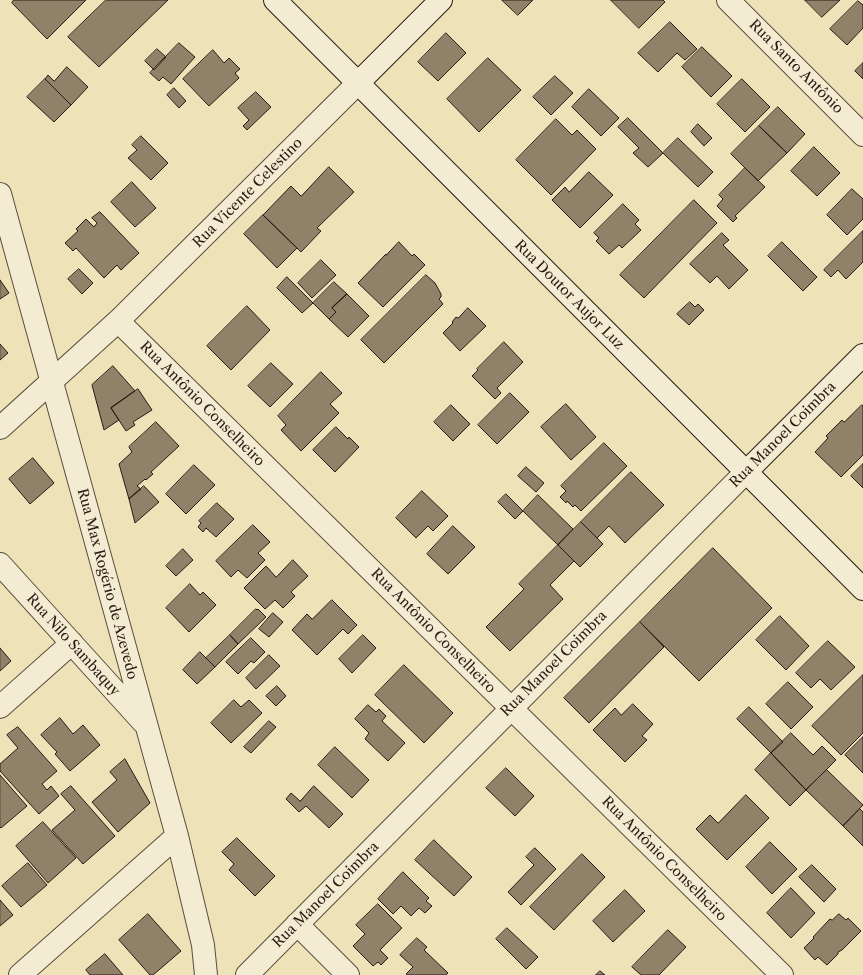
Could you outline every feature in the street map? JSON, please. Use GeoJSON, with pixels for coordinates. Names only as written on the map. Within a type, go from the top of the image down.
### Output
{"type":"FeatureCollection","features":[{"type":"Feature","properties":{"kind":"street","name":"Rua Doutor Aujor Luz"},"geometry":{"type":"LineString","coordinates":[[275,0],[863,589]]}},
{"type":"Feature","properties":{"kind":"street","name":"Rua Vicente Celestino"},"geometry":{"type":"LineString","coordinates":[[0,428],[118,321],[441,0]]}},
{"type":"Feature","properties":{"kind":"street","name":"Rua Santo Antônio"},"geometry":{"type":"LineString","coordinates":[[728,0],[863,135]]}},
{"type":"Feature","properties":{"kind":"street","name":"Rua Max Rogério de Azevedo"},"geometry":{"type":"LineString","coordinates":[[0,194],[177,836],[203,946],[206,975]]}},
{"type":"Feature","properties":{"kind":"street","name":"Rua Antônio Conselheiro"},"geometry":{"type":"LineString","coordinates":[[118,321],[782,975]]}},
{"type":"Feature","properties":{"kind":"street","name":"Rua Manoel Coimbra"},"geometry":{"type":"LineString","coordinates":[[247,975],[863,355]]}},
{"type":"Feature","properties":{"kind":"street","name":"Rua Nilo Sambaquy"},"geometry":{"type":"LineString","coordinates":[[0,564],[147,726]]}},
{"type":"Feature","properties":{"kind":"street"},"geometry":{"type":"LineString","coordinates":[[0,707],[72,643]]}},
{"type":"Feature","properties":{"kind":"street"},"geometry":{"type":"LineString","coordinates":[[20,975],[177,836]]}},
{"type":"Feature","properties":{"kind":"street"},"geometry":{"type":"LineString","coordinates":[[297,924],[348,975]]}},
{"type":"Feature","properties":{"kind":"building"},"geometry":{"type":"Polygon","coordinates":[[[14,0],[86,0],[47,39],[12,3],[14,0]]]}},
{"type":"Feature","properties":{"kind":"building"},"geometry":{"type":"Polygon","coordinates":[[[106,0],[168,0],[99,67],[68,37],[106,0]]]}},
{"type":"Feature","properties":{"kind":"building"},"geometry":{"type":"Polygon","coordinates":[[[502,0],[533,0],[518,15],[502,0]]]}},
{"type":"Feature","properties":{"kind":"building"},"geometry":{"type":"Polygon","coordinates":[[[611,0],[663,0],[665,2],[639,28],[611,0]]]}},
{"type":"Feature","properties":{"kind":"building"},"geometry":{"type":"Polygon","coordinates":[[[805,0],[840,0],[822,17],[805,0]]]}},
{"type":"Feature","properties":{"kind":"building"},"geometry":{"type":"Polygon","coordinates":[[[858,1],[863,5],[863,28],[847,45],[830,29],[858,1]]]}},
{"type":"Feature","properties":{"kind":"building"},"geometry":{"type":"Polygon","coordinates":[[[670,22],[697,49],[685,60],[677,53],[658,72],[638,53],[670,22]]]}},
{"type":"Feature","properties":{"kind":"building"},"geometry":{"type":"Polygon","coordinates":[[[446,33],[466,53],[438,81],[418,62],[446,33]]]}},
{"type":"Feature","properties":{"kind":"building"},"geometry":{"type":"Polygon","coordinates":[[[179,43],[195,57],[171,84],[163,77],[159,81],[150,73],[179,43]]]}},
{"type":"Feature","properties":{"kind":"building"},"geometry":{"type":"Polygon","coordinates":[[[702,47],[732,76],[711,97],[682,67],[702,47]]]}},
{"type":"Feature","properties":{"kind":"building"},"geometry":{"type":"Polygon","coordinates":[[[157,49],[166,57],[154,70],[145,61],[157,49]]]}},
{"type":"Feature","properties":{"kind":"building"},"geometry":{"type":"Polygon","coordinates":[[[213,50],[224,63],[229,58],[240,69],[235,73],[239,78],[209,106],[183,79],[213,50]]]}},
{"type":"Feature","properties":{"kind":"building"},"geometry":{"type":"Polygon","coordinates":[[[488,58],[521,90],[479,132],[447,99],[488,58]]]}},
{"type":"Feature","properties":{"kind":"building"},"geometry":{"type":"Polygon","coordinates":[[[863,63],[863,79],[855,71],[863,63]]]}},
{"type":"Feature","properties":{"kind":"building"},"geometry":{"type":"Polygon","coordinates":[[[67,67],[88,87],[71,105],[45,79],[48,75],[54,81],[67,67]]]}},
{"type":"Feature","properties":{"kind":"building"},"geometry":{"type":"Polygon","coordinates":[[[555,76],[573,93],[551,115],[533,97],[555,76]]]}},
{"type":"Feature","properties":{"kind":"building"},"geometry":{"type":"Polygon","coordinates":[[[45,79],[71,105],[54,122],[27,97],[45,79]]]}},
{"type":"Feature","properties":{"kind":"building"},"geometry":{"type":"Polygon","coordinates":[[[742,79],[770,107],[745,132],[717,104],[742,79]]]}},
{"type":"Feature","properties":{"kind":"building"},"geometry":{"type":"Polygon","coordinates":[[[174,88],[186,101],[179,108],[167,95],[174,88]]]}},
{"type":"Feature","properties":{"kind":"building"},"geometry":{"type":"Polygon","coordinates":[[[589,89],[619,118],[601,136],[572,107],[589,89]]]}},
{"type":"Feature","properties":{"kind":"building"},"geometry":{"type":"Polygon","coordinates":[[[256,92],[271,107],[247,130],[243,126],[249,120],[238,108],[256,92]]]}},
{"type":"Feature","properties":{"kind":"building"},"geometry":{"type":"Polygon","coordinates":[[[778,107],[805,134],[787,153],[759,126],[778,107]]]}},
{"type":"Feature","properties":{"kind":"building"},"geometry":{"type":"Polygon","coordinates":[[[628,118],[663,153],[648,167],[633,153],[639,148],[618,127],[628,118]]]}},
{"type":"Feature","properties":{"kind":"building"},"geometry":{"type":"Polygon","coordinates":[[[556,119],[572,135],[577,130],[596,149],[551,195],[516,160],[556,119]]]}},
{"type":"Feature","properties":{"kind":"building"},"geometry":{"type":"Polygon","coordinates":[[[698,124],[712,138],[704,146],[691,132],[698,124]]]}},
{"type":"Feature","properties":{"kind":"building"},"geometry":{"type":"Polygon","coordinates":[[[759,126],[787,153],[758,181],[731,154],[759,126]]]}},
{"type":"Feature","properties":{"kind":"building"},"geometry":{"type":"Polygon","coordinates":[[[141,136],[168,163],[151,180],[128,158],[137,150],[132,145],[141,136]]]}},
{"type":"Feature","properties":{"kind":"building"},"geometry":{"type":"Polygon","coordinates":[[[678,138],[713,172],[698,187],[663,153],[678,138]]]}},
{"type":"Feature","properties":{"kind":"building"},"geometry":{"type":"Polygon","coordinates":[[[814,147],[840,173],[817,196],[791,171],[814,147]]]}},
{"type":"Feature","properties":{"kind":"building"},"geometry":{"type":"Polygon","coordinates":[[[329,167],[354,192],[317,228],[321,231],[301,252],[263,215],[291,186],[301,196],[329,167]]]}},
{"type":"Feature","properties":{"kind":"building"},"geometry":{"type":"Polygon","coordinates":[[[745,168],[765,187],[735,216],[737,218],[733,222],[717,206],[723,199],[719,195],[745,168]]]}},
{"type":"Feature","properties":{"kind":"building"},"geometry":{"type":"Polygon","coordinates":[[[589,172],[613,195],[580,228],[552,200],[565,187],[569,192],[589,172]]]}},
{"type":"Feature","properties":{"kind":"building"},"geometry":{"type":"Polygon","coordinates":[[[132,182],[156,208],[135,227],[111,202],[132,182]]]}},
{"type":"Feature","properties":{"kind":"building"},"geometry":{"type":"Polygon","coordinates":[[[852,189],[863,199],[863,219],[847,235],[827,215],[852,189]]]}},
{"type":"Feature","properties":{"kind":"building"},"geometry":{"type":"Polygon","coordinates":[[[694,200],[717,223],[644,298],[620,275],[694,200]]]}},
{"type":"Feature","properties":{"kind":"building"},"geometry":{"type":"Polygon","coordinates":[[[623,204],[639,220],[635,224],[641,230],[622,248],[619,245],[609,254],[596,241],[599,238],[594,233],[623,204]]]}},
{"type":"Feature","properties":{"kind":"building"},"geometry":{"type":"Polygon","coordinates":[[[100,212],[139,253],[121,270],[117,265],[104,278],[76,248],[73,251],[65,243],[78,231],[76,229],[86,219],[94,227],[97,223],[92,218],[100,212]]]}},
{"type":"Feature","properties":{"kind":"building"},"geometry":{"type":"Polygon","coordinates":[[[263,215],[297,248],[277,268],[244,234],[263,215]]]}},
{"type":"Feature","properties":{"kind":"building"},"geometry":{"type":"Polygon","coordinates":[[[863,231],[863,262],[846,279],[838,270],[831,277],[824,270],[863,231]]]}},
{"type":"Feature","properties":{"kind":"building"},"geometry":{"type":"Polygon","coordinates":[[[722,233],[729,240],[723,245],[748,270],[729,289],[717,276],[710,283],[690,264],[722,233]]]}},
{"type":"Feature","properties":{"kind":"building"},"geometry":{"type":"Polygon","coordinates":[[[399,242],[412,256],[414,254],[425,265],[383,307],[358,283],[399,242]]]}},
{"type":"Feature","properties":{"kind":"building"},"geometry":{"type":"Polygon","coordinates":[[[782,242],[817,277],[803,291],[768,256],[782,242]]]}},
{"type":"Feature","properties":{"kind":"building"},"geometry":{"type":"Polygon","coordinates":[[[321,260],[336,275],[312,298],[298,283],[321,260]]]}},
{"type":"Feature","properties":{"kind":"building"},"geometry":{"type":"Polygon","coordinates":[[[79,269],[93,283],[82,294],[68,279],[79,269]]]}},
{"type":"Feature","properties":{"kind":"building"},"geometry":{"type":"Polygon","coordinates":[[[426,275],[435,283],[441,294],[439,299],[443,304],[384,363],[361,340],[426,275]]]}},
{"type":"Feature","properties":{"kind":"building"},"geometry":{"type":"Polygon","coordinates":[[[287,277],[313,303],[302,313],[277,288],[287,277]]]}},
{"type":"Feature","properties":{"kind":"building"},"geometry":{"type":"Polygon","coordinates":[[[0,280],[9,293],[0,299],[0,280]]]}},
{"type":"Feature","properties":{"kind":"building"},"geometry":{"type":"Polygon","coordinates":[[[334,282],[347,294],[332,308],[336,312],[329,319],[313,303],[334,282]]]}},
{"type":"Feature","properties":{"kind":"building"},"geometry":{"type":"Polygon","coordinates":[[[347,294],[369,316],[348,337],[329,319],[336,312],[332,308],[347,294]]]}},
{"type":"Feature","properties":{"kind":"building"},"geometry":{"type":"Polygon","coordinates":[[[690,302],[695,307],[698,304],[704,310],[689,325],[677,314],[690,302]]]}},
{"type":"Feature","properties":{"kind":"building"},"geometry":{"type":"Polygon","coordinates":[[[247,306],[270,330],[231,370],[207,346],[247,306]]]}},
{"type":"Feature","properties":{"kind":"building"},"geometry":{"type":"Polygon","coordinates":[[[468,308],[486,326],[460,351],[443,333],[453,323],[452,322],[456,317],[458,318],[468,308]]]}},
{"type":"Feature","properties":{"kind":"building"},"geometry":{"type":"Polygon","coordinates":[[[504,342],[523,362],[497,388],[501,393],[495,399],[472,376],[504,342]]]}},
{"type":"Feature","properties":{"kind":"building"},"geometry":{"type":"Polygon","coordinates":[[[0,344],[8,353],[0,360],[0,344]]]}},
{"type":"Feature","properties":{"kind":"building"},"geometry":{"type":"Polygon","coordinates":[[[271,363],[293,384],[270,407],[248,386],[271,363]]]}},
{"type":"Feature","properties":{"kind":"building"},"geometry":{"type":"Polygon","coordinates":[[[113,366],[135,391],[111,408],[119,420],[104,430],[92,385],[113,366]]]}},
{"type":"Feature","properties":{"kind":"building"},"geometry":{"type":"Polygon","coordinates":[[[321,372],[342,393],[330,404],[339,413],[301,451],[281,430],[286,425],[278,416],[321,372]]]}},
{"type":"Feature","properties":{"kind":"building"},"geometry":{"type":"Polygon","coordinates":[[[138,389],[152,410],[133,422],[135,425],[126,431],[111,408],[138,389]]]}},
{"type":"Feature","properties":{"kind":"building"},"geometry":{"type":"Polygon","coordinates":[[[510,393],[529,412],[497,444],[478,425],[510,393]]]}},
{"type":"Feature","properties":{"kind":"building"},"geometry":{"type":"Polygon","coordinates":[[[566,404],[596,437],[571,460],[541,427],[566,404]]]}},
{"type":"Feature","properties":{"kind":"building"},"geometry":{"type":"Polygon","coordinates":[[[451,405],[470,424],[453,441],[434,422],[451,405]]]}},
{"type":"Feature","properties":{"kind":"building"},"geometry":{"type":"Polygon","coordinates":[[[862,405],[863,455],[841,477],[815,452],[828,438],[826,436],[842,420],[844,422],[862,405]]]}},
{"type":"Feature","properties":{"kind":"building"},"geometry":{"type":"Polygon","coordinates":[[[156,422],[179,446],[151,472],[153,474],[137,486],[141,489],[129,499],[119,464],[132,452],[129,447],[156,422]]]}},
{"type":"Feature","properties":{"kind":"building"},"geometry":{"type":"Polygon","coordinates":[[[336,427],[359,447],[335,472],[313,450],[336,427]]]}},
{"type":"Feature","properties":{"kind":"building"},"geometry":{"type":"Polygon","coordinates":[[[604,443],[627,466],[581,511],[575,505],[573,507],[567,501],[566,503],[560,497],[566,491],[561,486],[604,443]]]}},
{"type":"Feature","properties":{"kind":"building"},"geometry":{"type":"Polygon","coordinates":[[[33,458],[54,483],[30,504],[9,479],[33,458]]]}},
{"type":"Feature","properties":{"kind":"building"},"geometry":{"type":"Polygon","coordinates":[[[863,464],[863,488],[851,476],[863,464]]]}},
{"type":"Feature","properties":{"kind":"building"},"geometry":{"type":"Polygon","coordinates":[[[194,465],[215,485],[186,514],[166,494],[194,465]]]}},
{"type":"Feature","properties":{"kind":"building"},"geometry":{"type":"Polygon","coordinates":[[[526,467],[544,483],[536,492],[518,476],[526,467]]]}},
{"type":"Feature","properties":{"kind":"building"},"geometry":{"type":"Polygon","coordinates":[[[631,472],[664,505],[625,543],[609,526],[597,538],[581,522],[631,472]]]}},
{"type":"Feature","properties":{"kind":"building"},"geometry":{"type":"Polygon","coordinates":[[[144,486],[159,502],[135,523],[129,499],[144,486]]]}},
{"type":"Feature","properties":{"kind":"building"},"geometry":{"type":"Polygon","coordinates":[[[422,491],[448,516],[433,531],[428,526],[416,538],[396,518],[422,491]]]}},
{"type":"Feature","properties":{"kind":"building"},"geometry":{"type":"Polygon","coordinates":[[[506,494],[523,511],[515,519],[498,502],[506,494]]]}},
{"type":"Feature","properties":{"kind":"building"},"geometry":{"type":"Polygon","coordinates":[[[538,495],[573,529],[558,545],[523,511],[538,495]]]}},
{"type":"Feature","properties":{"kind":"building"},"geometry":{"type":"Polygon","coordinates":[[[217,503],[234,519],[216,537],[206,528],[203,532],[198,527],[201,523],[199,521],[217,503]]]}},
{"type":"Feature","properties":{"kind":"building"},"geometry":{"type":"Polygon","coordinates":[[[581,522],[603,544],[580,567],[558,545],[581,522]]]}},
{"type":"Feature","properties":{"kind":"building"},"geometry":{"type":"Polygon","coordinates":[[[253,525],[270,542],[258,553],[265,560],[247,578],[238,570],[231,577],[216,561],[253,525]]]}},
{"type":"Feature","properties":{"kind":"building"},"geometry":{"type":"Polygon","coordinates":[[[453,526],[475,547],[448,574],[427,554],[453,526]]]}},
{"type":"Feature","properties":{"kind":"building"},"geometry":{"type":"Polygon","coordinates":[[[558,545],[574,561],[550,585],[563,599],[510,651],[486,627],[524,589],[519,584],[558,545]]]}},
{"type":"Feature","properties":{"kind":"building"},"geometry":{"type":"Polygon","coordinates":[[[713,548],[772,608],[699,681],[640,622],[713,548]]]}},
{"type":"Feature","properties":{"kind":"building"},"geometry":{"type":"Polygon","coordinates":[[[183,549],[193,560],[176,576],[166,566],[183,549]]]}},
{"type":"Feature","properties":{"kind":"building"},"geometry":{"type":"Polygon","coordinates":[[[293,560],[308,576],[291,592],[295,596],[283,608],[275,600],[265,609],[244,588],[266,566],[276,577],[293,560]]]}},
{"type":"Feature","properties":{"kind":"building"},"geometry":{"type":"Polygon","coordinates":[[[190,584],[200,595],[203,592],[216,605],[189,632],[166,608],[190,584]]]}},
{"type":"Feature","properties":{"kind":"building"},"geometry":{"type":"Polygon","coordinates":[[[332,600],[357,625],[348,634],[343,629],[317,655],[292,630],[307,614],[312,619],[332,600]]]}},
{"type":"Feature","properties":{"kind":"building"},"geometry":{"type":"Polygon","coordinates":[[[256,609],[258,609],[266,617],[238,644],[230,635],[256,609]]]}},
{"type":"Feature","properties":{"kind":"building"},"geometry":{"type":"Polygon","coordinates":[[[273,613],[283,622],[269,637],[259,629],[273,613]]]}},
{"type":"Feature","properties":{"kind":"building"},"geometry":{"type":"Polygon","coordinates":[[[780,616],[809,646],[786,670],[756,640],[780,616]]]}},
{"type":"Feature","properties":{"kind":"building"},"geometry":{"type":"Polygon","coordinates":[[[640,622],[664,647],[589,723],[564,698],[640,622]]]}},
{"type":"Feature","properties":{"kind":"building"},"geometry":{"type":"Polygon","coordinates":[[[230,635],[238,644],[215,667],[206,658],[230,635]]]}},
{"type":"Feature","properties":{"kind":"building"},"geometry":{"type":"Polygon","coordinates":[[[363,635],[376,648],[352,673],[339,659],[363,635]]]}},
{"type":"Feature","properties":{"kind":"building"},"geometry":{"type":"Polygon","coordinates":[[[251,638],[265,652],[254,663],[251,661],[238,674],[226,662],[251,638]]]}},
{"type":"Feature","properties":{"kind":"building"},"geometry":{"type":"Polygon","coordinates":[[[828,641],[855,667],[831,690],[820,679],[811,688],[796,673],[828,641]]]}},
{"type":"Feature","properties":{"kind":"building"},"geometry":{"type":"Polygon","coordinates":[[[0,648],[11,661],[0,671],[0,648]]]}},
{"type":"Feature","properties":{"kind":"building"},"geometry":{"type":"Polygon","coordinates":[[[200,652],[215,667],[197,684],[183,670],[200,652]]]}},
{"type":"Feature","properties":{"kind":"building"},"geometry":{"type":"Polygon","coordinates":[[[269,655],[280,666],[256,689],[246,678],[269,655]]]}},
{"type":"Feature","properties":{"kind":"building"},"geometry":{"type":"Polygon","coordinates":[[[404,665],[453,713],[424,743],[375,695],[404,665]]]}},
{"type":"Feature","properties":{"kind":"building"},"geometry":{"type":"Polygon","coordinates":[[[863,675],[863,733],[841,755],[812,726],[863,675]]]}},
{"type":"Feature","properties":{"kind":"building"},"geometry":{"type":"Polygon","coordinates":[[[788,682],[813,707],[791,729],[766,704],[788,682]]]}},
{"type":"Feature","properties":{"kind":"building"},"geometry":{"type":"Polygon","coordinates":[[[277,686],[286,696],[276,706],[266,696],[277,686]]]}},
{"type":"Feature","properties":{"kind":"building"},"geometry":{"type":"Polygon","coordinates":[[[234,700],[241,707],[249,700],[262,713],[231,743],[211,723],[234,700]]]}},
{"type":"Feature","properties":{"kind":"building"},"geometry":{"type":"Polygon","coordinates":[[[633,704],[653,724],[642,736],[647,740],[625,762],[593,730],[615,708],[621,715],[633,704]]]}},
{"type":"Feature","properties":{"kind":"building"},"geometry":{"type":"Polygon","coordinates":[[[368,705],[376,712],[379,709],[386,716],[382,721],[405,743],[388,761],[365,739],[369,733],[355,719],[368,705]]]}},
{"type":"Feature","properties":{"kind":"building"},"geometry":{"type":"Polygon","coordinates":[[[749,707],[783,742],[771,753],[737,719],[749,707]]]}},
{"type":"Feature","properties":{"kind":"building"},"geometry":{"type":"Polygon","coordinates":[[[60,718],[73,734],[83,725],[100,745],[70,771],[55,754],[57,752],[41,735],[60,718]]]}},
{"type":"Feature","properties":{"kind":"building"},"geometry":{"type":"Polygon","coordinates":[[[269,721],[276,727],[251,753],[244,747],[269,721]]]}},
{"type":"Feature","properties":{"kind":"building"},"geometry":{"type":"Polygon","coordinates":[[[18,727],[57,771],[42,784],[47,790],[51,786],[59,796],[39,814],[0,771],[0,764],[18,748],[7,735],[18,727]]]}},
{"type":"Feature","properties":{"kind":"building"},"geometry":{"type":"Polygon","coordinates":[[[791,733],[813,755],[822,746],[836,760],[806,790],[771,753],[791,733]]]}},
{"type":"Feature","properties":{"kind":"building"},"geometry":{"type":"Polygon","coordinates":[[[863,737],[863,773],[845,755],[863,737]]]}},
{"type":"Feature","properties":{"kind":"building"},"geometry":{"type":"Polygon","coordinates":[[[335,747],[369,780],[352,798],[318,765],[335,747]]]}},
{"type":"Feature","properties":{"kind":"building"},"geometry":{"type":"Polygon","coordinates":[[[771,753],[806,790],[790,806],[755,770],[771,753]]]}},
{"type":"Feature","properties":{"kind":"building"},"geometry":{"type":"Polygon","coordinates":[[[125,759],[150,803],[118,832],[92,802],[117,780],[110,772],[125,759]]]}},
{"type":"Feature","properties":{"kind":"building"},"geometry":{"type":"Polygon","coordinates":[[[506,768],[534,796],[515,816],[486,788],[506,768]]]}},
{"type":"Feature","properties":{"kind":"building"},"geometry":{"type":"Polygon","coordinates":[[[827,770],[863,805],[843,826],[806,790],[827,770]]]}},
{"type":"Feature","properties":{"kind":"building"},"geometry":{"type":"Polygon","coordinates":[[[0,775],[27,806],[1,828],[0,827],[0,775]]]}},
{"type":"Feature","properties":{"kind":"building"},"geometry":{"type":"Polygon","coordinates":[[[71,786],[115,836],[83,864],[52,830],[75,810],[61,794],[71,786]]]}},
{"type":"Feature","properties":{"kind":"building"},"geometry":{"type":"Polygon","coordinates":[[[314,786],[343,814],[329,828],[306,806],[299,812],[286,799],[291,793],[300,801],[314,786]]]}},
{"type":"Feature","properties":{"kind":"building"},"geometry":{"type":"Polygon","coordinates":[[[746,795],[769,818],[727,860],[696,829],[710,815],[718,823],[746,795]]]}},
{"type":"Feature","properties":{"kind":"building"},"geometry":{"type":"Polygon","coordinates":[[[860,809],[863,812],[863,846],[843,826],[860,809]]]}},
{"type":"Feature","properties":{"kind":"building"},"geometry":{"type":"Polygon","coordinates":[[[43,822],[76,858],[48,883],[16,846],[43,822]]]}},
{"type":"Feature","properties":{"kind":"building"},"geometry":{"type":"Polygon","coordinates":[[[237,838],[275,876],[255,896],[229,870],[234,864],[222,852],[237,838]]]}},
{"type":"Feature","properties":{"kind":"building"},"geometry":{"type":"Polygon","coordinates":[[[434,840],[472,877],[454,896],[415,860],[434,840]]]}},
{"type":"Feature","properties":{"kind":"building"},"geometry":{"type":"Polygon","coordinates":[[[770,842],[797,869],[772,894],[746,867],[770,842]]]}},
{"type":"Feature","properties":{"kind":"building"},"geometry":{"type":"Polygon","coordinates":[[[535,848],[556,869],[521,905],[508,892],[534,865],[526,857],[535,848]]]}},
{"type":"Feature","properties":{"kind":"building"},"geometry":{"type":"Polygon","coordinates":[[[582,854],[605,877],[554,930],[530,907],[582,854]]]}},
{"type":"Feature","properties":{"kind":"building"},"geometry":{"type":"Polygon","coordinates":[[[28,863],[47,885],[21,907],[2,886],[28,863]]]}},
{"type":"Feature","properties":{"kind":"building"},"geometry":{"type":"Polygon","coordinates":[[[812,865],[836,889],[824,902],[799,877],[812,865]]]}},
{"type":"Feature","properties":{"kind":"building"},"geometry":{"type":"Polygon","coordinates":[[[403,872],[429,898],[426,901],[432,906],[425,913],[419,908],[411,916],[401,906],[393,914],[378,899],[403,872]]]}},
{"type":"Feature","properties":{"kind":"building"},"geometry":{"type":"Polygon","coordinates":[[[791,888],[815,913],[791,938],[767,913],[791,888]]]}},
{"type":"Feature","properties":{"kind":"building"},"geometry":{"type":"Polygon","coordinates":[[[625,890],[645,911],[613,942],[593,921],[625,890]]]}},
{"type":"Feature","properties":{"kind":"building"},"geometry":{"type":"Polygon","coordinates":[[[0,900],[13,915],[0,926],[0,900]]]}},
{"type":"Feature","properties":{"kind":"building"},"geometry":{"type":"Polygon","coordinates":[[[378,904],[402,928],[380,950],[388,958],[381,965],[378,962],[373,966],[353,946],[365,934],[356,925],[378,904]]]}},
{"type":"Feature","properties":{"kind":"building"},"geometry":{"type":"Polygon","coordinates":[[[148,914],[181,951],[153,975],[150,975],[119,940],[148,914]]]}},
{"type":"Feature","properties":{"kind":"building"},"geometry":{"type":"Polygon","coordinates":[[[839,914],[846,920],[848,918],[861,931],[842,950],[838,952],[838,954],[827,965],[818,957],[815,960],[804,948],[830,919],[832,920],[839,914]]]}},
{"type":"Feature","properties":{"kind":"building"},"geometry":{"type":"Polygon","coordinates":[[[507,928],[538,957],[526,969],[496,939],[507,928]]]}},
{"type":"Feature","properties":{"kind":"building"},"geometry":{"type":"Polygon","coordinates":[[[668,930],[686,947],[659,975],[641,975],[632,967],[668,930]]]}},
{"type":"Feature","properties":{"kind":"building"},"geometry":{"type":"Polygon","coordinates":[[[417,938],[427,947],[424,950],[448,973],[446,975],[406,974],[413,967],[400,955],[417,938]]]}},
{"type":"Feature","properties":{"kind":"building"},"geometry":{"type":"Polygon","coordinates":[[[105,954],[123,975],[90,975],[86,970],[105,954]]]}},
{"type":"Feature","properties":{"kind":"building"},"geometry":{"type":"Polygon","coordinates":[[[600,971],[605,975],[596,975],[600,971]]]}}]}
